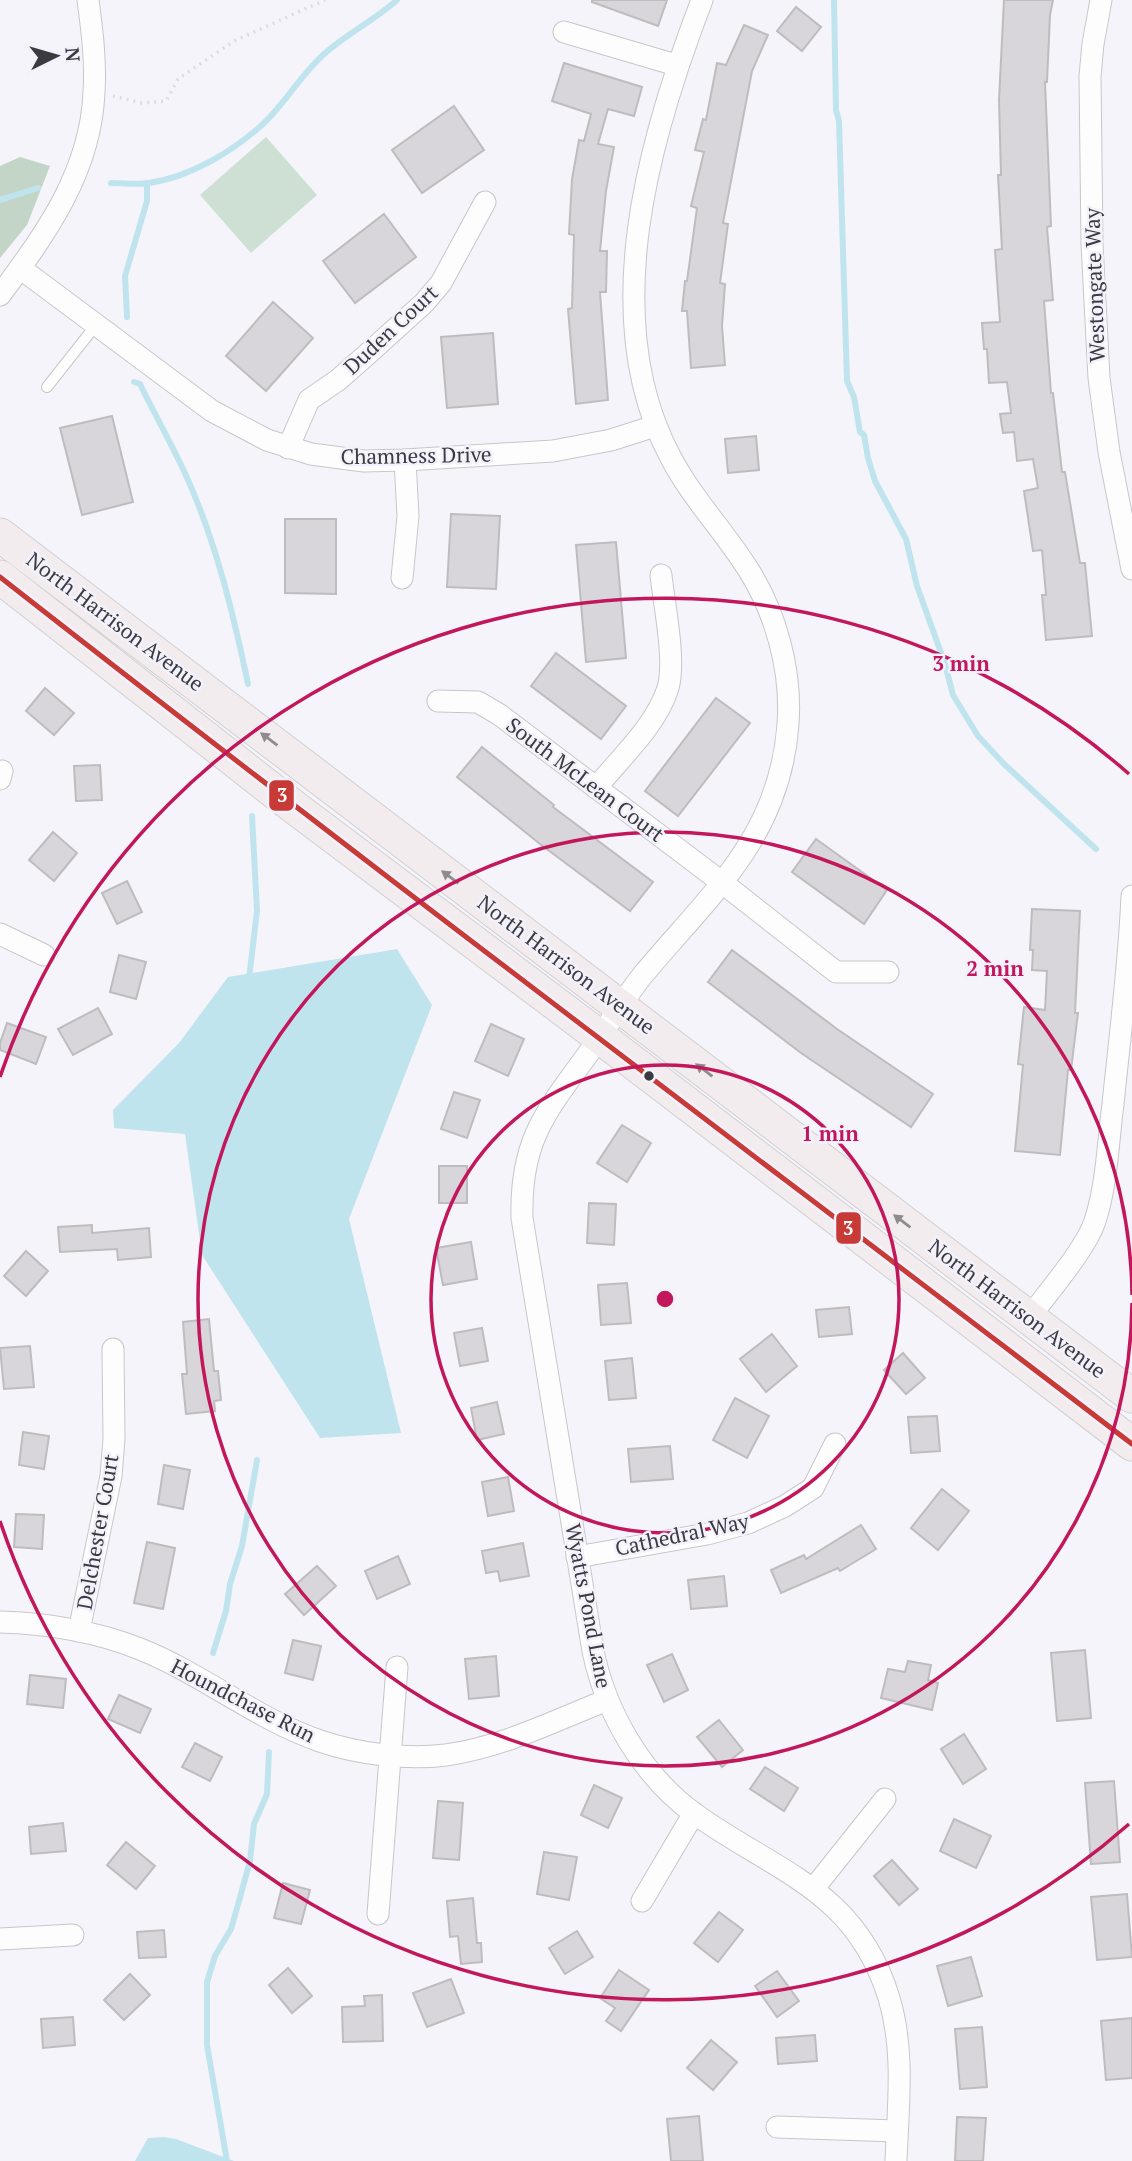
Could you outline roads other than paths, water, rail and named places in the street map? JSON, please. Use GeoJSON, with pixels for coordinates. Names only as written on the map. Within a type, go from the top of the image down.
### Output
{"type":"FeatureCollection","features":[{"type":"Feature","properties":{"kind":"main road","name":"North Harrison Avenue"},"geometry":{"type":"LineString","coordinates":[[0,536],[1132,1396]]}},
{"type":"Feature","properties":{"kind":"main road","name":"North Harrison Avenue"},"geometry":{"type":"LineString","coordinates":[[0,577],[294,807],[1132,1444]]}},
{"type":"Feature","properties":{"kind":"street"},"geometry":{"type":"LineString","coordinates":[[0,295],[69,190],[87,143],[95,80],[88,0]]}},
{"type":"Feature","properties":{"kind":"street","name":"Wyatts Pond Lane"},"geometry":{"type":"LineString","coordinates":[[702,0],[676,65],[659,127],[644,201],[635,272],[633,317],[637,359],[654,426],[672,461],[748,569],[762,594],[785,667],[788,724],[778,781],[770,806],[756,833],[724,884],[640,979],[548,1107],[538,1127],[529,1149],[521,1192],[526,1249],[593,1651],[607,1700],[624,1732],[667,1789],[694,1813],[814,1888],[833,1904],[861,1939],[877,1968],[896,2022],[899,2049],[896,2161]]}},
{"type":"Feature","properties":{"kind":"street","name":"Westongate Way"},"geometry":{"type":"LineString","coordinates":[[1101,0],[1090,76],[1095,321],[1104,419],[1132,569]]}},
{"type":"Feature","properties":{"kind":"street"},"geometry":{"type":"LineString","coordinates":[[564,32],[676,65]]}},
{"type":"Feature","properties":{"kind":"street","name":"Duden Court"},"geometry":{"type":"LineString","coordinates":[[288,448],[309,400],[338,380],[371,351],[424,303],[441,283],[485,202]]}},
{"type":"Feature","properties":{"kind":"street","name":"Chamness Drive"},"geometry":{"type":"LineString","coordinates":[[20,268],[212,411],[249,432],[288,448],[333,458],[405,460],[576,448],[654,426]]}},
{"type":"Feature","properties":{"kind":"street"},"geometry":{"type":"LineString","coordinates":[[401,578],[408,516],[405,460]]}},
{"type":"Feature","properties":{"kind":"street"},"geometry":{"type":"LineString","coordinates":[[596,788],[657,712],[668,688],[670,667],[660,575]]}},
{"type":"Feature","properties":{"kind":"street","name":"South McLean Court"},"geometry":{"type":"LineString","coordinates":[[438,701],[478,702],[500,715],[836,972],[888,972]]}},
{"type":"Feature","properties":{"kind":"street"},"geometry":{"type":"LineString","coordinates":[[1029,1318],[1087,1238],[1098,1208],[1125,994],[1132,896]]}},
{"type":"Feature","properties":{"kind":"street"},"geometry":{"type":"LineString","coordinates":[[0,934],[44,955]]}},
{"type":"Feature","properties":{"kind":"street","name":"Delchester Court"},"geometry":{"type":"LineString","coordinates":[[79,1631],[111,1476],[114,1439],[113,1349]]}},
{"type":"Feature","properties":{"kind":"street","name":"Cathedral Way"},"geometry":{"type":"LineString","coordinates":[[577,1557],[707,1534],[748,1523],[786,1506],[813,1488],[835,1444]]}},
{"type":"Feature","properties":{"kind":"street","name":"Houndchase Run"},"geometry":{"type":"LineString","coordinates":[[0,1622],[79,1631],[138,1648],[162,1658],[283,1724],[320,1741],[349,1749],[390,1754],[444,1755],[488,1746],[607,1700]]}},
{"type":"Feature","properties":{"kind":"street"},"geometry":{"type":"LineString","coordinates":[[377,1914],[397,1667]]}},
{"type":"Feature","properties":{"kind":"street"},"geometry":{"type":"LineString","coordinates":[[814,1888],[885,1799]]}},
{"type":"Feature","properties":{"kind":"street"},"geometry":{"type":"LineString","coordinates":[[642,1901],[694,1813]]}},
{"type":"Feature","properties":{"kind":"street"},"geometry":{"type":"LineString","coordinates":[[0,1939],[73,1935]]}},
{"type":"Feature","properties":{"kind":"street"},"geometry":{"type":"LineString","coordinates":[[777,2127],[897,2131]]}},
{"type":"Feature","properties":{"kind":"lane"},"geometry":{"type":"LineString","coordinates":[[47,387],[96,325]]}},
{"type":"Feature","properties":{"kind":"water"},"geometry":{"type":"Polygon","coordinates":[[[397,949],[432,1005],[349,1219],[401,1433],[320,1438],[202,1255],[185,1134],[114,1128],[113,1110],[179,1043],[228,977],[397,949]]]}},
{"type":"Feature","properties":{"kind":"water"},"geometry":{"type":"Polygon","coordinates":[[[164,2137],[234,2161],[135,2161],[148,2138],[164,2137]]]}},
{"type":"Feature","properties":{"kind":"waterway"},"geometry":{"type":"LineString","coordinates":[[111,183],[144,184],[164,180],[210,162],[263,124],[323,55],[397,0]]}},
{"type":"Feature","properties":{"kind":"waterway"},"geometry":{"type":"LineString","coordinates":[[834,0],[847,381],[854,397],[860,432],[864,435],[875,481],[906,539],[917,586],[945,664],[953,695],[978,736],[1004,764],[1096,849]]}},
{"type":"Feature","properties":{"kind":"waterway"},"geometry":{"type":"LineString","coordinates":[[127,317],[125,276],[147,201],[147,183]]}},
{"type":"Feature","properties":{"kind":"waterway"},"geometry":{"type":"LineString","coordinates":[[0,200],[38,188]]}},
{"type":"Feature","properties":{"kind":"waterway"},"geometry":{"type":"LineString","coordinates":[[134,382],[140,384],[173,449],[205,522],[229,603],[248,684]]}},
{"type":"Feature","properties":{"kind":"waterway"},"geometry":{"type":"LineString","coordinates":[[249,979],[257,911],[252,816]]}},
{"type":"Feature","properties":{"kind":"waterway"},"geometry":{"type":"LineString","coordinates":[[213,1653],[242,1546],[257,1460]]}},
{"type":"Feature","properties":{"kind":"waterway"},"geometry":{"type":"LineString","coordinates":[[227,2161],[207,2045],[207,1982],[215,1956],[231,1929],[250,1861],[254,1824],[267,1794],[269,1752]]}}]}
